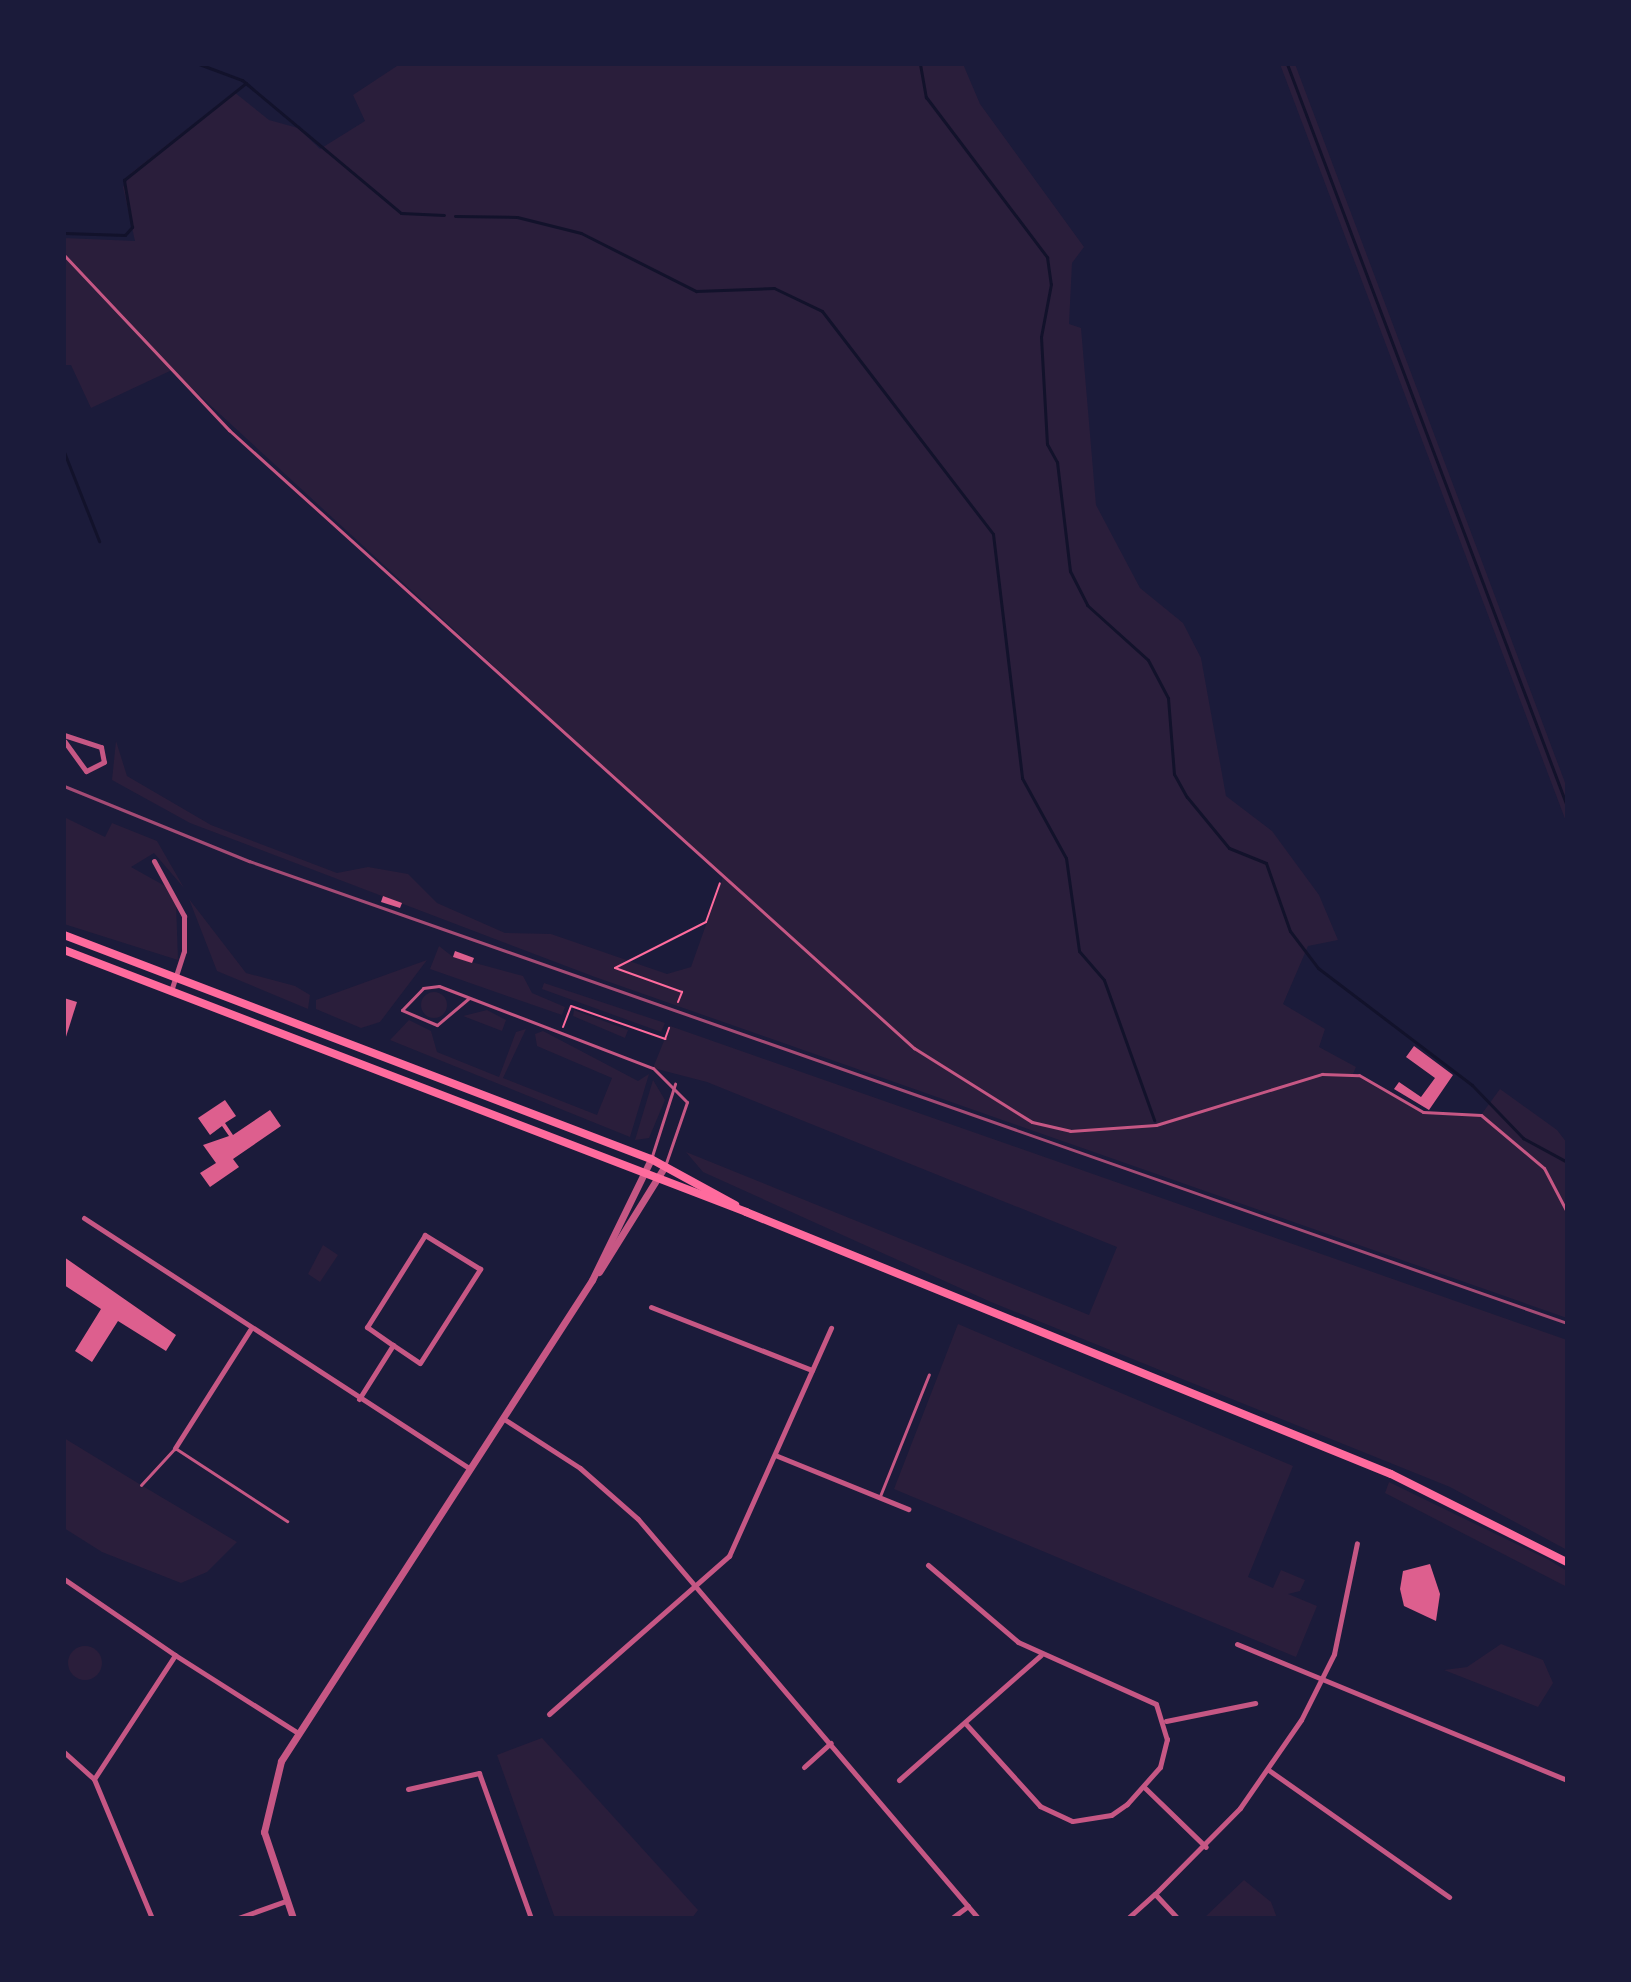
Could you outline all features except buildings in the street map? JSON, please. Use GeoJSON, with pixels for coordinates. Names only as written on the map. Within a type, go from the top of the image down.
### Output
{"type":"FeatureCollection","features":[{"type":"Feature","properties":{"kind":"main road"},"geometry":{"type":"LineString","coordinates":[[64,935],[176,973],[651,1159],[746,1212]]}},
{"type":"Feature","properties":{"kind":"main road"},"geometry":{"type":"LineString","coordinates":[[64,950],[172,987],[658,1182],[746,1212],[1391,1474],[1567,1562]]}},
{"type":"Feature","properties":{"kind":"street"},"geometry":{"type":"LineString","coordinates":[[64,735],[101,747],[104,762],[86,771],[64,741]]}},
{"type":"Feature","properties":{"kind":"street"},"geometry":{"type":"LineString","coordinates":[[154,861],[184,916],[172,987]]}},
{"type":"Feature","properties":{"kind":"street"},"geometry":{"type":"LineString","coordinates":[[592,1280],[651,1159]]}},
{"type":"Feature","properties":{"kind":"street"},"geometry":{"type":"LineString","coordinates":[[293,1918],[267,1850],[265,1814],[271,1782],[299,1734],[658,1182],[665,1166]]}},
{"type":"Feature","properties":{"kind":"street"},"geometry":{"type":"LineString","coordinates":[[84,1218],[250,1330],[471,1470]]}},
{"type":"Feature","properties":{"kind":"street"},"geometry":{"type":"LineString","coordinates":[[425,1235],[480,1269],[420,1363],[393,1345],[367,1327],[425,1235]]}},
{"type":"Feature","properties":{"kind":"street"},"geometry":{"type":"LineString","coordinates":[[651,1307],[812,1370]]}},
{"type":"Feature","properties":{"kind":"street"},"geometry":{"type":"LineString","coordinates":[[549,1714],[737,1545],[831,1328]]}},
{"type":"Feature","properties":{"kind":"street"},"geometry":{"type":"LineString","coordinates":[[175,1448],[250,1330]]}},
{"type":"Feature","properties":{"kind":"street"},"geometry":{"type":"LineString","coordinates":[[359,1399],[393,1345]]}},
{"type":"Feature","properties":{"kind":"street"},"geometry":{"type":"LineString","coordinates":[[504,1419],[611,1493],[698,1583],[978,1918]]}},
{"type":"Feature","properties":{"kind":"street"},"geometry":{"type":"LineString","coordinates":[[775,1455],[908,1509]]}},
{"type":"Feature","properties":{"kind":"street"},"geometry":{"type":"LineString","coordinates":[[1128,1918],[1206,1847],[1270,1771],[1323,1679],[1357,1543]]}},
{"type":"Feature","properties":{"kind":"street"},"geometry":{"type":"LineString","coordinates":[[928,1565],[1042,1654],[1154,1703],[1166,1721],[1164,1758],[1144,1787],[1111,1815],[1062,1817],[1040,1806],[965,1723]]}},
{"type":"Feature","properties":{"kind":"street"},"geometry":{"type":"LineString","coordinates":[[64,1579],[299,1734]]}},
{"type":"Feature","properties":{"kind":"street"},"geometry":{"type":"LineString","coordinates":[[1237,1644],[1567,1780]]}},
{"type":"Feature","properties":{"kind":"street"},"geometry":{"type":"LineString","coordinates":[[899,1780],[1042,1654]]}},
{"type":"Feature","properties":{"kind":"street"},"geometry":{"type":"LineString","coordinates":[[94,1779],[175,1655]]}},
{"type":"Feature","properties":{"kind":"street"},"geometry":{"type":"LineString","coordinates":[[1166,1721],[1255,1703]]}},
{"type":"Feature","properties":{"kind":"street"},"geometry":{"type":"LineString","coordinates":[[804,1767],[831,1743]]}},
{"type":"Feature","properties":{"kind":"street"},"geometry":{"type":"LineString","coordinates":[[64,1752],[94,1779],[152,1918]]}},
{"type":"Feature","properties":{"kind":"street"},"geometry":{"type":"LineString","coordinates":[[1270,1771],[1449,1897]]}},
{"type":"Feature","properties":{"kind":"street"},"geometry":{"type":"LineString","coordinates":[[408,1789],[479,1773],[531,1918]]}},
{"type":"Feature","properties":{"kind":"street"},"geometry":{"type":"LineString","coordinates":[[1144,1787],[1206,1847]]}},
{"type":"Feature","properties":{"kind":"street"},"geometry":{"type":"LineString","coordinates":[[1155,1894],[1177,1918]]}},
{"type":"Feature","properties":{"kind":"street"},"geometry":{"type":"LineString","coordinates":[[238,1918],[286,1901]]}},
{"type":"Feature","properties":{"kind":"street"},"geometry":{"type":"LineString","coordinates":[[952,1918],[968,1906]]}},
{"type":"Feature","properties":{"kind":"lane"},"geometry":{"type":"LineString","coordinates":[[64,255],[229,430],[914,1048],[1032,1122],[1070,1131],[1156,1125],[1322,1074],[1359,1075],[1423,1112],[1481,1115],[1544,1168],[1567,1212]]}},
{"type":"Feature","properties":{"kind":"lane"},"geometry":{"type":"LineString","coordinates":[[469,998],[437,1025],[402,1010],[430,985],[469,998],[561,1032],[675,1084],[687,1107],[665,1166]]}},
{"type":"Feature","properties":{"kind":"lane"},"geometry":{"type":"LineString","coordinates":[[651,1159],[675,1084]]}},
{"type":"Feature","properties":{"kind":"lane"},"geometry":{"type":"LineString","coordinates":[[880,1498],[929,1374]]}},
{"type":"Feature","properties":{"kind":"lane"},"geometry":{"type":"LineString","coordinates":[[141,1485],[175,1448],[287,1521]]}},
{"type":"Feature","properties":{"kind":"path"},"geometry":{"type":"LineString","coordinates":[[678,1002],[682,992],[615,968],[706,922],[723,877]]}},
{"type":"Feature","properties":{"kind":"path"},"geometry":{"type":"LineString","coordinates":[[561,1032],[571,1006],[665,1039],[669,1028]]}},
{"type":"Feature","properties":{"kind":"shaded area"},"geometry":{"type":"Polygon","coordinates":[[[400,64],[963,64],[980,104],[1084,247],[1072,263],[1069,324],[1081,328],[1096,505],[1140,588],[1183,623],[1201,658],[1226,796],[1272,831],[1319,895],[1338,940],[1308,946],[1283,1004],[1325,1029],[1319,1047],[1356,1067],[1353,1074],[1423,1113],[1481,1115],[1500,1089],[1557,1130],[1567,1143],[1567,1318],[595,977],[190,823],[112,780],[116,741],[127,776],[211,825],[337,873],[368,867],[408,874],[437,903],[505,933],[551,934],[667,974],[691,967],[723,877],[172,370],[91,408],[71,365],[64,365],[64,238],[135,241],[123,187],[131,173],[234,92],[269,120],[298,128],[320,149],[365,121],[353,95],[400,64]]]}},
{"type":"Feature","properties":{"kind":"shaded area"},"geometry":{"type":"Polygon","coordinates":[[[1280,64],[1295,64],[1567,788],[1567,824],[1280,64]]]}},
{"type":"Feature","properties":{"kind":"shaded area"},"geometry":{"type":"Polygon","coordinates":[[[64,817],[105,837],[112,823],[157,841],[184,888],[154,853],[131,867],[165,886],[176,902],[178,960],[64,924],[64,817]]]}},
{"type":"Feature","properties":{"kind":"shaded area"},"geometry":{"type":"Polygon","coordinates":[[[189,899],[246,973],[295,986],[310,995],[308,1009],[217,971],[189,899]]]}},
{"type":"Feature","properties":{"kind":"shaded area"},"geometry":{"type":"Polygon","coordinates":[[[439,946],[453,957],[523,976],[532,993],[565,1007],[562,1015],[430,969],[439,946]]]}},
{"type":"Feature","properties":{"kind":"shaded area"},"geometry":{"type":"Polygon","coordinates":[[[427,960],[380,1022],[361,1028],[316,1009],[316,1000],[427,960]]]}},
{"type":"Feature","properties":{"kind":"shaded area"},"geometry":{"type":"Polygon","coordinates":[[[544,983],[665,1023],[661,1032],[542,989],[544,983]]]}},
{"type":"Feature","properties":{"kind":"shaded area"},"geometry":{"type":"Polygon","coordinates":[[[434,992],[443,996],[447,1005],[443,1014],[434,1018],[425,1014],[421,1005],[425,996],[434,992]]]}},
{"type":"Feature","properties":{"kind":"shaded area"},"geometry":{"type":"Polygon","coordinates":[[[487,1010],[506,1020],[502,1031],[463,1016],[487,1010]]]}},
{"type":"Feature","properties":{"kind":"shaded area"},"geometry":{"type":"Polygon","coordinates":[[[574,1010],[628,1030],[625,1038],[573,1016],[574,1010]]]}},
{"type":"Feature","properties":{"kind":"shaded area"},"geometry":{"type":"Polygon","coordinates":[[[409,1020],[431,1031],[437,1052],[499,1077],[516,1032],[526,1029],[503,1078],[597,1115],[612,1078],[537,1046],[535,1034],[543,1031],[638,1081],[649,1074],[630,1137],[390,1040],[409,1020]]]}},
{"type":"Feature","properties":{"kind":"shaded area"},"geometry":{"type":"Polygon","coordinates":[[[670,1026],[1567,1340],[1567,1550],[1450,1487],[991,1302],[703,1172],[686,1152],[1089,1315],[1117,1247],[707,1082],[653,1068],[670,1026]]]}},
{"type":"Feature","properties":{"kind":"shaded area"},"geometry":{"type":"Polygon","coordinates":[[[653,1080],[665,1100],[649,1138],[635,1140],[653,1080]]]}},
{"type":"Feature","properties":{"kind":"shaded area"},"geometry":{"type":"Polygon","coordinates":[[[323,1245],[338,1255],[320,1282],[308,1274],[323,1245]]]}},
{"type":"Feature","properties":{"kind":"shaded area"},"geometry":{"type":"Polygon","coordinates":[[[958,1324],[1293,1466],[1248,1577],[1273,1588],[1281,1570],[1305,1580],[1300,1591],[1288,1594],[1317,1606],[1296,1657],[894,1489],[958,1324]]]}},
{"type":"Feature","properties":{"kind":"shaded area"},"geometry":{"type":"Polygon","coordinates":[[[64,1438],[237,1542],[207,1572],[181,1583],[102,1552],[64,1528],[64,1438]]]}},
{"type":"Feature","properties":{"kind":"shaded area"},"geometry":{"type":"Polygon","coordinates":[[[1389,1482],[1549,1560],[1567,1571],[1567,1587],[1385,1493],[1389,1482]]]}},
{"type":"Feature","properties":{"kind":"shaded area"},"geometry":{"type":"Polygon","coordinates":[[[1501,1644],[1543,1660],[1553,1683],[1538,1707],[1444,1670],[1467,1667],[1501,1644]]]}},
{"type":"Feature","properties":{"kind":"shaded area"},"geometry":{"type":"Polygon","coordinates":[[[85,1646],[97,1651],[102,1663],[97,1675],[85,1680],[73,1675],[68,1663],[73,1651],[85,1646]]]}},
{"type":"Feature","properties":{"kind":"shaded area"},"geometry":{"type":"Polygon","coordinates":[[[542,1738],[698,1910],[692,1918],[555,1918],[497,1755],[542,1738]]]}},
{"type":"Feature","properties":{"kind":"shaded area"},"geometry":{"type":"Polygon","coordinates":[[[1244,1880],[1271,1902],[1277,1918],[1204,1918],[1244,1880]]]}},
{"type":"Feature","properties":{"kind":"waterway"},"geometry":{"type":"LineString","coordinates":[[199,64],[242,80],[401,213],[444,215]]}},
{"type":"Feature","properties":{"kind":"waterway"},"geometry":{"type":"LineString","coordinates":[[920,64],[926,97],[1047,257],[1051,284],[1041,337],[1047,444],[1057,462],[1070,571],[1087,605],[1148,660],[1168,698],[1174,774],[1187,797],[1229,848],[1266,863],[1290,931],[1318,968],[1472,1085],[1523,1138],[1567,1162]]}},
{"type":"Feature","properties":{"kind":"waterway"},"geometry":{"type":"LineString","coordinates":[[1287,64],[1567,806]]}},
{"type":"Feature","properties":{"kind":"waterway"},"geometry":{"type":"LineString","coordinates":[[64,233],[125,235],[132,227],[124,180],[246,83]]}},
{"type":"Feature","properties":{"kind":"waterway"},"geometry":{"type":"LineString","coordinates":[[455,216],[517,217],[581,233],[696,291],[774,288],[822,311],[993,534],[1022,778],[1066,858],[1079,951],[1104,980],[1154,1120]]}},
{"type":"Feature","properties":{"kind":"waterway"},"geometry":{"type":"LineString","coordinates":[[64,452],[99,541]]}},
{"type":"Feature","properties":{"kind":"railway"},"geometry":{"type":"LineString","coordinates":[[64,786],[249,861],[1567,1323]]}}]}
